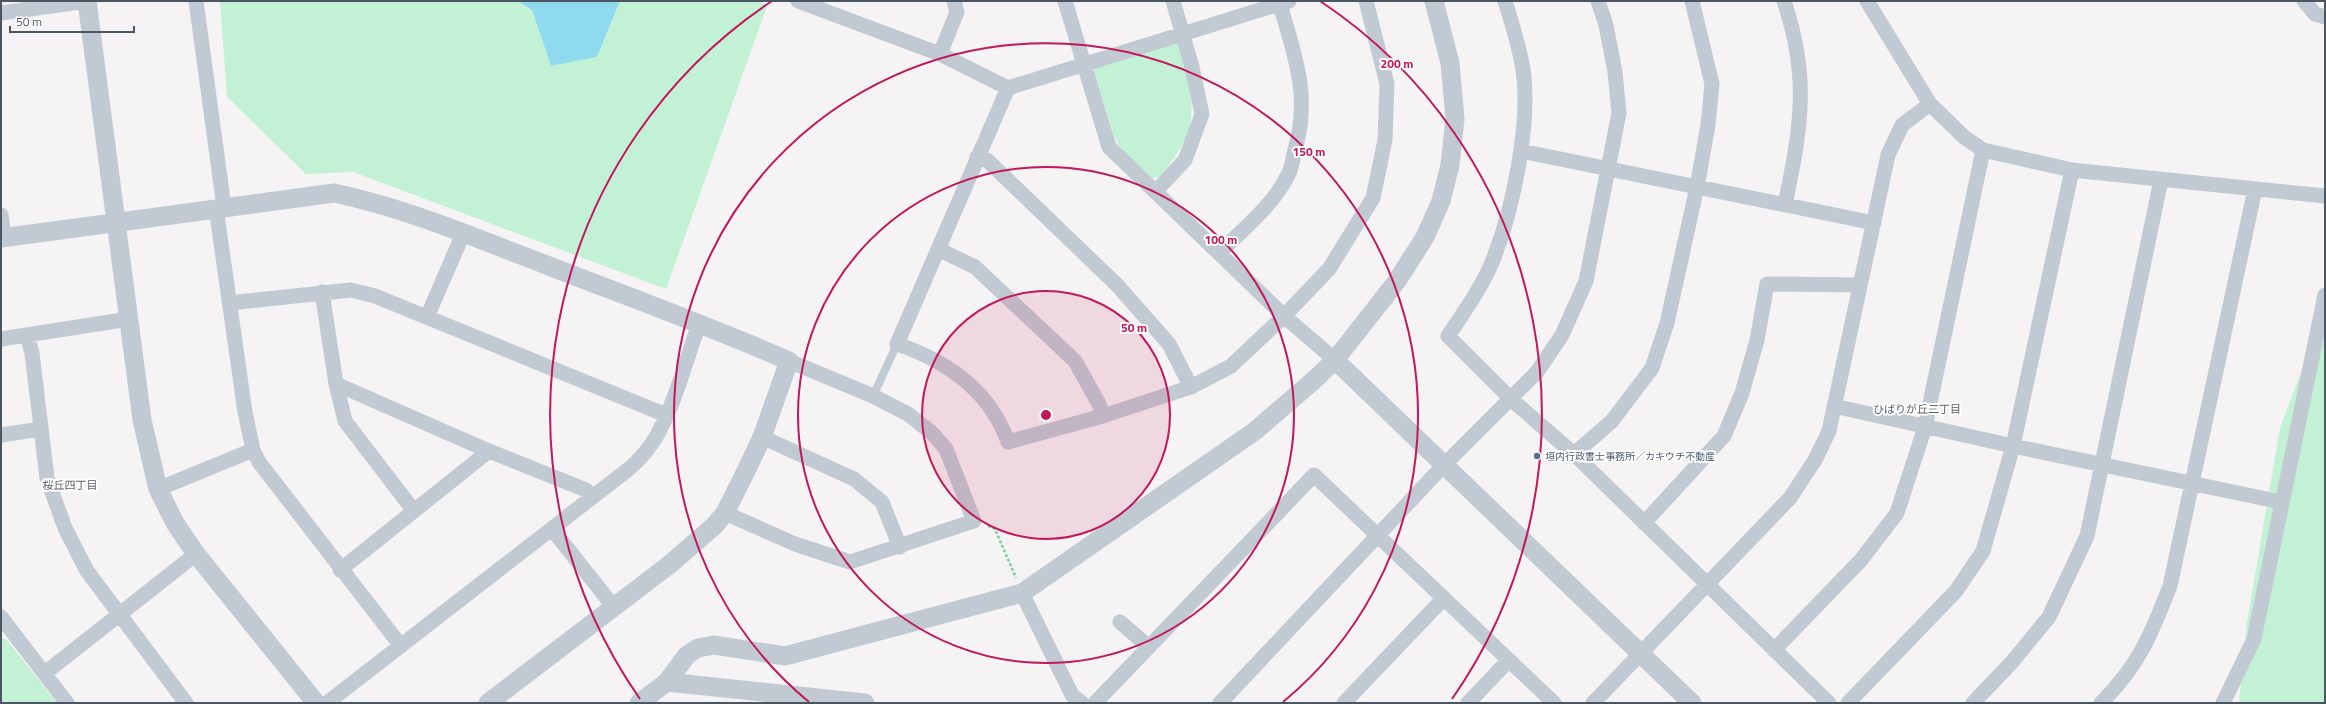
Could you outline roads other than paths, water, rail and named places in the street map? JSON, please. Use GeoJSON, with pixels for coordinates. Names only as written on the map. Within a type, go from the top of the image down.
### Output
{"type":"FeatureCollection","features":[{"type":"Feature","properties":{"kind":"street"},"geometry":{"type":"LineString","coordinates":[[1,14],[87,1],[142,420],[158,489],[175,523],[196,554],[316,703]]}},
{"type":"Feature","properties":{"kind":"street"},"geometry":{"type":"LineString","coordinates":[[196,1],[220,208],[229,303],[245,412],[253,450],[259,462],[340,570],[401,646]]}},
{"type":"Feature","properties":{"kind":"street"},"geometry":{"type":"LineString","coordinates":[[798,1],[940,54],[1008,88],[1282,2],[1302,89],[1303,112],[1298,142],[1289,173],[1266,207],[1219,253]]}},
{"type":"Feature","properties":{"kind":"street"},"geometry":{"type":"LineString","coordinates":[[940,54],[957,12],[954,1]]}},
{"type":"Feature","properties":{"kind":"street"},"geometry":{"type":"LineString","coordinates":[[1065,1],[1109,147],[1284,316],[1335,360],[1692,703]]}},
{"type":"Feature","properties":{"kind":"street"},"geometry":{"type":"LineString","coordinates":[[1156,191],[1185,160],[1202,114],[1183,34],[1173,1]]}},
{"type":"Feature","properties":{"kind":"street"},"geometry":{"type":"LineString","coordinates":[[1008,88],[897,344],[914,349],[956,371],[976,389],[1002,423],[1008,442],[1103,416],[1191,387],[1231,366],[1284,316],[1329,269],[1372,198],[1386,140],[1387,84],[1366,1]]}},
{"type":"Feature","properties":{"kind":"street"},"geometry":{"type":"LineString","coordinates":[[639,703],[667,682],[686,655],[698,648],[714,645],[785,656],[1022,594],[1255,431],[1335,360],[1397,281],[1425,237],[1441,201],[1450,165],[1455,119],[1450,63],[1434,1]]}},
{"type":"Feature","properties":{"kind":"street"},"geometry":{"type":"LineString","coordinates":[[1505,1],[1523,70],[1525,111],[1521,151],[1506,222],[1493,261],[1473,299],[1448,336],[1512,400],[1574,454],[1830,703]]}},
{"type":"Feature","properties":{"kind":"street"},"geometry":{"type":"LineString","coordinates":[[1220,703],[1444,465],[1512,400],[1537,372],[1562,336],[1586,281],[1619,113],[1616,72],[1606,25],[1598,1]]}},
{"type":"Feature","properties":{"kind":"street"},"geometry":{"type":"LineString","coordinates":[[1574,454],[1612,421],[1652,368],[1667,324],[1697,187],[1708,125],[1712,84],[1692,1]]}},
{"type":"Feature","properties":{"kind":"street"},"geometry":{"type":"LineString","coordinates":[[1784,1],[1794,30],[1800,61],[1802,97],[1797,147],[1785,205]]}},
{"type":"Feature","properties":{"kind":"street"},"geometry":{"type":"LineString","coordinates":[[1867,1],[1930,104],[1964,138],[1983,150],[2072,170],[2325,196]]}},
{"type":"Feature","properties":{"kind":"street"},"geometry":{"type":"LineString","coordinates":[[2304,1],[2316,14],[2325,17]]}},
{"type":"Feature","properties":{"kind":"street"},"geometry":{"type":"LineString","coordinates":[[1592,703],[1790,498],[1815,460],[1829,431],[1888,155],[1894,138],[1902,125],[1930,104]]}},
{"type":"Feature","properties":{"kind":"street"},"geometry":{"type":"LineString","coordinates":[[1774,650],[1861,560],[1897,513],[1925,427],[1983,150]]}},
{"type":"Feature","properties":{"kind":"street"},"geometry":{"type":"LineString","coordinates":[[1521,151],[1874,223]]}},
{"type":"Feature","properties":{"kind":"street"},"geometry":{"type":"LineString","coordinates":[[977,157],[988,160],[1117,285],[1169,344],[1191,387]]}},
{"type":"Feature","properties":{"kind":"street"},"geometry":{"type":"LineString","coordinates":[[1848,703],[1956,591],[1983,551],[2013,446],[2072,170]]}},
{"type":"Feature","properties":{"kind":"street"},"geometry":{"type":"LineString","coordinates":[[1973,703],[2012,662],[2049,617],[2087,536],[2160,180]]}},
{"type":"Feature","properties":{"kind":"street"},"geometry":{"type":"LineString","coordinates":[[2101,703],[2124,680],[2150,637],[2170,586],[2255,189]]}},
{"type":"Feature","properties":{"kind":"street"},"geometry":{"type":"LineString","coordinates":[[1,215],[3,238],[334,193],[370,201],[463,234],[699,324],[873,396],[908,414],[932,433],[946,449],[974,521],[900,547],[850,562],[795,544],[725,513]]}},
{"type":"Feature","properties":{"kind":"street"},"geometry":{"type":"LineString","coordinates":[[427,317],[463,234]]}},
{"type":"Feature","properties":{"kind":"street"},"geometry":{"type":"LineString","coordinates":[[938,249],[975,268],[1075,361],[1099,404],[1103,416]]}},
{"type":"Feature","properties":{"kind":"street"},"geometry":{"type":"LineString","coordinates":[[1644,523],[1724,436],[1742,392],[1757,340],[1767,284],[1860,285]]}},
{"type":"Feature","properties":{"kind":"street"},"geometry":{"type":"LineString","coordinates":[[229,303],[351,290],[375,296],[666,415]]}},
{"type":"Feature","properties":{"kind":"street"},"geometry":{"type":"LineString","coordinates":[[322,292],[336,384],[345,421],[414,511]]}},
{"type":"Feature","properties":{"kind":"street"},"geometry":{"type":"LineString","coordinates":[[2223,703],[2254,639],[2281,502],[2325,295]]}},
{"type":"Feature","properties":{"kind":"street"},"geometry":{"type":"LineString","coordinates":[[1,339],[128,319]]}},
{"type":"Feature","properties":{"kind":"street"},"geometry":{"type":"LineString","coordinates":[[327,703],[630,468],[646,453],[656,437],[666,415],[699,324]]}},
{"type":"Feature","properties":{"kind":"street"},"geometry":{"type":"LineString","coordinates":[[27,335],[32,353],[47,478],[65,528],[87,571],[186,703]]}},
{"type":"Feature","properties":{"kind":"street"},"geometry":{"type":"LineString","coordinates":[[488,703],[613,606],[690,549],[725,513],[762,437],[790,361]]}},
{"type":"Feature","properties":{"kind":"street"},"geometry":{"type":"LineString","coordinates":[[336,384],[489,451],[586,490],[591,498]]}},
{"type":"Feature","properties":{"kind":"street"},"geometry":{"type":"LineString","coordinates":[[1834,406],[2013,446],[2192,482],[2281,502]]}},
{"type":"Feature","properties":{"kind":"street"},"geometry":{"type":"LineString","coordinates":[[1,435],[41,429]]}},
{"type":"Feature","properties":{"kind":"street"},"geometry":{"type":"LineString","coordinates":[[762,437],[854,478],[882,502],[900,547]]}},
{"type":"Feature","properties":{"kind":"street"},"geometry":{"type":"LineString","coordinates":[[158,489],[253,450]]}},
{"type":"Feature","properties":{"kind":"street"},"geometry":{"type":"LineString","coordinates":[[340,570],[489,451]]}},
{"type":"Feature","properties":{"kind":"street"},"geometry":{"type":"LineString","coordinates":[[1095,703],[1314,475],[1379,535],[1508,661],[1554,703]]}},
{"type":"Feature","properties":{"kind":"street"},"geometry":{"type":"LineString","coordinates":[[552,529],[613,606]]}},
{"type":"Feature","properties":{"kind":"street"},"geometry":{"type":"LineString","coordinates":[[44,672],[196,554]]}},
{"type":"Feature","properties":{"kind":"street"},"geometry":{"type":"LineString","coordinates":[[1022,594],[1072,695],[1082,703]]}},
{"type":"Feature","properties":{"kind":"street"},"geometry":{"type":"LineString","coordinates":[[1344,703],[1444,598]]}},
{"type":"Feature","properties":{"kind":"street"},"geometry":{"type":"LineString","coordinates":[[2,622],[44,672],[67,703]]}},
{"type":"Feature","properties":{"kind":"street"},"geometry":{"type":"LineString","coordinates":[[1120,622],[1149,647]]}},
{"type":"Feature","properties":{"kind":"street"},"geometry":{"type":"LineString","coordinates":[[1468,703],[1508,661]]}},
{"type":"Feature","properties":{"kind":"street"},"geometry":{"type":"LineString","coordinates":[[667,682],[865,703]]}},
{"type":"Feature","properties":{"kind":"lane"},"geometry":{"type":"LineString","coordinates":[[873,396],[897,344]]}},
{"type":"Feature","properties":{"kind":"water"},"geometry":{"type":"Polygon","coordinates":[[[517,1],[620,1],[597,57],[551,66],[532,10],[517,1]]]}},
{"type":"Feature","properties":{"kind":"place","name":"垣内行政書士事務所／カキウチ不動産"},"geometry":{"type":"Point","coordinates":[1537,456]}},
{"type":"Feature","properties":{"kind":"district","name":"ひばりが丘二丁目"},"geometry":{"type":"Point","coordinates":[1917,409]}},
{"type":"Feature","properties":{"kind":"district","name":"桜丘四丁目"},"geometry":{"type":"Point","coordinates":[70,485]}}]}
